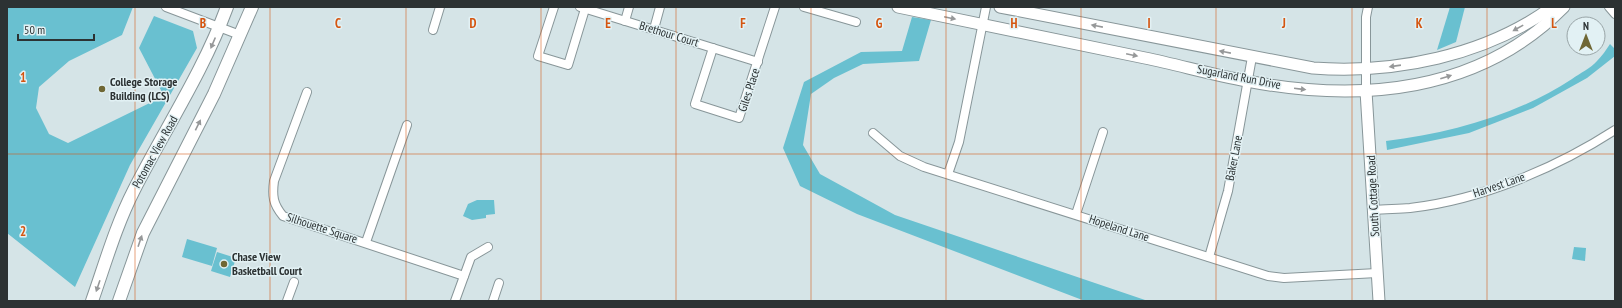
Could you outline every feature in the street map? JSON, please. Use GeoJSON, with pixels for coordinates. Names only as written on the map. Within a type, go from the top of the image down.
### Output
{"type":"FeatureCollection","features":[{"type":"Feature","properties":{"kind":"main road","name":"Potomac View Road"},"geometry":{"type":"LineString","coordinates":[[92,301],[120,221],[134,191],[193,83],[219,28],[227,7]]}},
{"type":"Feature","properties":{"kind":"main road","name":"Potomac View Road"},"geometry":{"type":"LineString","coordinates":[[119,301],[143,233],[196,130],[252,7]]}},
{"type":"Feature","properties":{"kind":"street"},"geometry":{"type":"LineString","coordinates":[[166,7],[240,35]]}},
{"type":"Feature","properties":{"kind":"street"},"geometry":{"type":"LineString","coordinates":[[433,30],[440,7]]}},
{"type":"Feature","properties":{"kind":"street"},"geometry":{"type":"LineString","coordinates":[[554,7],[538,56],[568,65],[582,8]]}},
{"type":"Feature","properties":{"kind":"street"},"geometry":{"type":"LineString","coordinates":[[625,20],[629,7]]}},
{"type":"Feature","properties":{"kind":"street"},"geometry":{"type":"LineString","coordinates":[[654,29],[660,7]]}},
{"type":"Feature","properties":{"kind":"street","name":"Giles Place"},"geometry":{"type":"LineString","coordinates":[[713,48],[695,104],[740,118],[775,7]]}},
{"type":"Feature","properties":{"kind":"street"},"geometry":{"type":"LineString","coordinates":[[804,7],[856,22]]}},
{"type":"Feature","properties":{"kind":"street","name":"Sugarland Run Drive"},"geometry":{"type":"LineString","coordinates":[[898,7],[1169,63],[1248,81],[1323,91],[1366,91],[1417,85],[1467,70],[1521,41],[1544,25],[1564,7]]}},
{"type":"Feature","properties":{"kind":"street"},"geometry":{"type":"LineString","coordinates":[[948,174],[959,142],[986,7]]}},
{"type":"Feature","properties":{"kind":"street","name":"Sugarland Run Drive"},"geometry":{"type":"LineString","coordinates":[[1000,7],[1313,68],[1366,68],[1407,64],[1472,47],[1507,34],[1552,7]]}},
{"type":"Feature","properties":{"kind":"street"},"geometry":{"type":"LineString","coordinates":[[1366,91],[1366,17],[1368,7]]}},
{"type":"Feature","properties":{"kind":"street"},"geometry":{"type":"LineString","coordinates":[[1609,7],[1615,14]]}},
{"type":"Feature","properties":{"kind":"street","name":"Brethour Court"},"geometry":{"type":"LineString","coordinates":[[582,8],[758,62]]}},
{"type":"Feature","properties":{"kind":"street","name":"Baker Lane"},"geometry":{"type":"LineString","coordinates":[[1209,257],[1228,191],[1252,57]]}},
{"type":"Feature","properties":{"kind":"street","name":"South Cottage Road"},"geometry":{"type":"LineString","coordinates":[[1366,91],[1379,301]]}},
{"type":"Feature","properties":{"kind":"street","name":"Silhouette Square"},"geometry":{"type":"LineString","coordinates":[[307,92],[274,181],[272,195],[275,206],[283,216],[366,242],[464,276]]}},
{"type":"Feature","properties":{"kind":"street"},"geometry":{"type":"LineString","coordinates":[[366,242],[407,125]]}},
{"type":"Feature","properties":{"kind":"street","name":"Harvest Lane"},"geometry":{"type":"LineString","coordinates":[[1374,210],[1410,208],[1440,203],[1499,186],[1556,163],[1615,130]]}},
{"type":"Feature","properties":{"kind":"street"},"geometry":{"type":"LineString","coordinates":[[1076,214],[1102,132]]}},
{"type":"Feature","properties":{"kind":"street","name":"Hopeland Lane"},"geometry":{"type":"LineString","coordinates":[[873,133],[900,156],[948,174],[1268,276],[1284,278],[1377,273]]}},
{"type":"Feature","properties":{"kind":"street"},"geometry":{"type":"LineString","coordinates":[[455,301],[471,258],[488,247]]}},
{"type":"Feature","properties":{"kind":"street"},"geometry":{"type":"LineString","coordinates":[[288,301],[294,282]]}},
{"type":"Feature","properties":{"kind":"street"},"geometry":{"type":"LineString","coordinates":[[493,301],[499,284]]}},
{"type":"Feature","properties":{"kind":"shaded area"},"geometry":{"type":"Polygon","coordinates":[[[7,7],[133,7],[122,35],[69,61],[39,87],[36,108],[49,134],[68,143],[164,96],[139,48],[154,16],[193,31],[197,48],[130,165],[75,287],[7,233],[7,7]]]}},
{"type":"Feature","properties":{"kind":"shaded area"},"geometry":{"type":"Polygon","coordinates":[[[1450,7],[1465,7],[1456,42],[1437,50],[1450,7]]]}},
{"type":"Feature","properties":{"kind":"shaded area"},"geometry":{"type":"Polygon","coordinates":[[[912,17],[931,20],[919,61],[863,64],[834,78],[811,94],[803,145],[820,174],[895,215],[1148,301],[1085,301],[857,214],[800,186],[783,148],[804,82],[861,52],[902,51],[912,17]]]}},
{"type":"Feature","properties":{"kind":"shaded area"},"geometry":{"type":"Polygon","coordinates":[[[1610,44],[1615,49],[1615,56],[1587,78],[1533,108],[1469,133],[1387,150],[1386,141],[1410,138],[1459,127],[1529,103],[1551,92],[1595,64],[1602,56],[1606,56],[1606,50],[1610,44]]]}},
{"type":"Feature","properties":{"kind":"shaded area"},"geometry":{"type":"Polygon","coordinates":[[[477,200],[494,200],[495,214],[486,215],[486,218],[472,220],[463,216],[468,204],[477,200]]]}},
{"type":"Feature","properties":{"kind":"shaded area"},"geometry":{"type":"Polygon","coordinates":[[[187,239],[217,248],[212,266],[182,257],[187,239]]]}},
{"type":"Feature","properties":{"kind":"shaded area"},"geometry":{"type":"Polygon","coordinates":[[[1574,247],[1586,248],[1585,261],[1572,259],[1574,247]]]}},
{"type":"Feature","properties":{"kind":"shaded area","name":"Chase View Basketball Court"},"geometry":{"type":"Polygon","coordinates":[[[217,252],[236,258],[230,277],[211,271],[217,252]]]}},
{"type":"Feature","properties":{"kind":"place","name":"College Storage Building (LCS)"},"geometry":{"type":"Point","coordinates":[102,89]}},
{"type":"Feature","properties":{"kind":"place","name":"Chase View Basketball Court"},"geometry":{"type":"Point","coordinates":[224,264]}}]}
